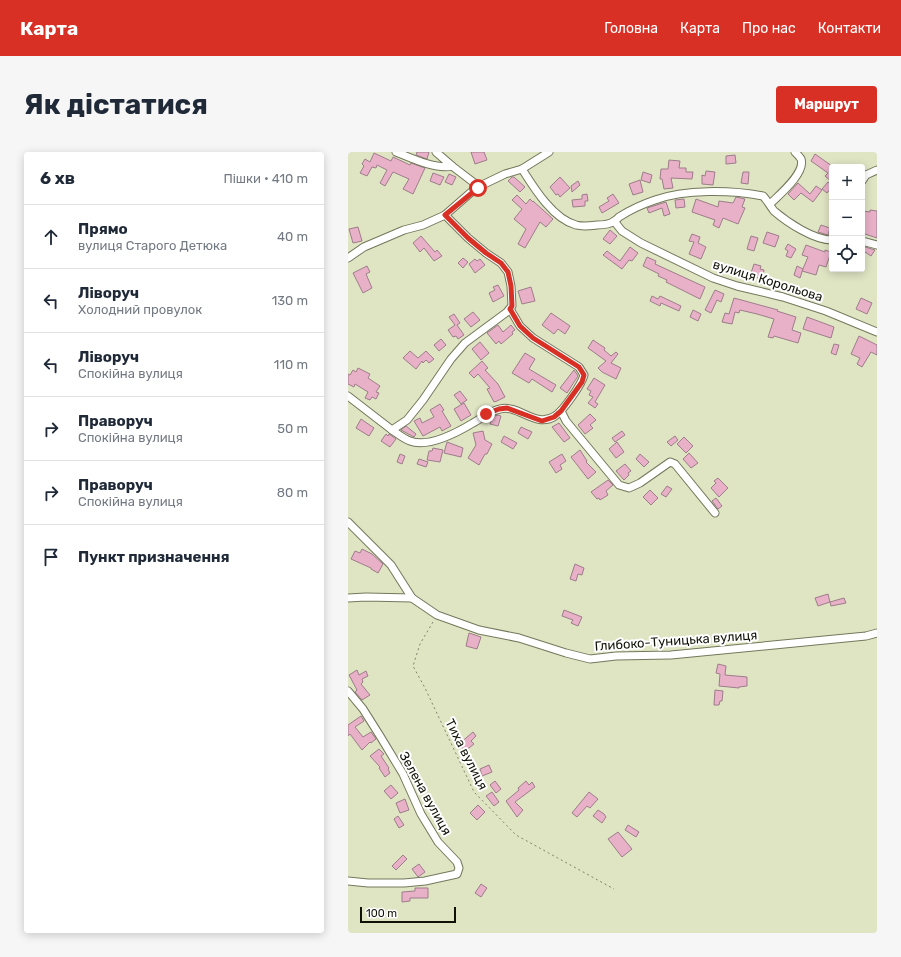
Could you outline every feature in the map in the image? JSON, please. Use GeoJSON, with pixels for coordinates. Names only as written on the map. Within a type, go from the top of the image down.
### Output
{"type":"FeatureCollection","features":[{"type":"Feature","properties":{"kind":"street"},"geometry":{"type":"LineString","coordinates":[[396,152],[436,166],[445,168],[452,166]]}},
{"type":"Feature","properties":{"kind":"street"},"geometry":{"type":"LineString","coordinates":[[436,152],[473,182],[478,188]]}},
{"type":"Feature","properties":{"kind":"street"},"geometry":{"type":"LineString","coordinates":[[348,258],[364,247],[404,230],[423,225],[445,215],[478,188],[505,174],[522,169],[549,152]]}},
{"type":"Feature","properties":{"kind":"street"},"geometry":{"type":"LineString","coordinates":[[770,204],[798,174],[801,166],[801,159],[795,152]]}},
{"type":"Feature","properties":{"kind":"street"},"geometry":{"type":"LineString","coordinates":[[522,169],[552,209],[563,219],[574,225],[584,227],[602,225],[614,221],[640,206],[655,200],[688,192],[747,193],[763,196],[770,204],[772,209],[782,218],[819,239],[829,240]]}},
{"type":"Feature","properties":{"kind":"street"},"geometry":{"type":"LineString","coordinates":[[865,176],[877,170]]}},
{"type":"Feature","properties":{"kind":"street"},"geometry":{"type":"LineString","coordinates":[[392,430],[407,420],[423,400],[451,359],[465,343],[512,306],[511,286],[508,272],[501,263],[468,238],[445,215]]}},
{"type":"Feature","properties":{"kind":"street","name":"вулиця Корольова"},"geometry":{"type":"LineString","coordinates":[[614,221],[622,231],[641,243],[713,278],[737,286],[783,297],[826,311],[877,332]]}},
{"type":"Feature","properties":{"kind":"street"},"geometry":{"type":"LineString","coordinates":[[865,242],[877,245]]}},
{"type":"Feature","properties":{"kind":"street"},"geometry":{"type":"LineString","coordinates":[[348,396],[392,430],[411,442],[437,440],[455,433],[486,414],[499,409],[507,408],[542,421],[554,417],[561,411],[582,382],[584,375],[579,367],[533,338],[520,326],[510,309]]}},
{"type":"Feature","properties":{"kind":"street"},"geometry":{"type":"LineString","coordinates":[[561,411],[566,421],[619,485],[629,488],[640,483],[670,462],[675,464],[714,513]]}},
{"type":"Feature","properties":{"kind":"street"},"geometry":{"type":"LineString","coordinates":[[348,522],[391,565],[412,598],[437,615]]}},
{"type":"Feature","properties":{"kind":"street"},"geometry":{"type":"LineString","coordinates":[[348,598],[412,598]]}},
{"type":"Feature","properties":{"kind":"street","name":"Глибоко-Туницька вулиця"},"geometry":{"type":"LineString","coordinates":[[437,615],[479,630],[518,638],[590,659],[616,656],[671,655],[866,636],[877,633]]}},
{"type":"Feature","properties":{"kind":"street","name":"Зелена вулиця"},"geometry":{"type":"LineString","coordinates":[[348,691],[363,709],[403,774],[421,814],[438,842],[457,862],[459,868],[457,874],[425,881],[368,883],[348,881]]}},
{"type":"Feature","properties":{"kind":"path","name":"Тиха вулиця"},"geometry":{"type":"LineString","coordinates":[[437,615],[420,644],[413,666],[425,688],[474,792],[516,835],[614,889]]}},
{"type":"Feature","properties":{"kind":"building"},"geometry":{"type":"Polygon","coordinates":[[[417,152],[429,152],[427,159],[416,155],[417,152]]]}},
{"type":"Feature","properties":{"kind":"building"},"geometry":{"type":"Polygon","coordinates":[[[471,152],[484,152],[487,160],[475,164],[471,152]]]}},
{"type":"Feature","properties":{"kind":"building"},"geometry":{"type":"Polygon","coordinates":[[[374,153],[391,161],[393,157],[410,165],[411,163],[425,168],[413,194],[403,189],[409,179],[393,172],[385,186],[380,183],[387,170],[377,165],[376,168],[372,167],[367,176],[360,173],[364,166],[362,164],[365,159],[370,162],[374,153]]]}},
{"type":"Feature","properties":{"kind":"building"},"geometry":{"type":"Polygon","coordinates":[[[815,154],[829,164],[829,179],[825,176],[828,173],[811,161],[815,154]]]}},
{"type":"Feature","properties":{"kind":"building"},"geometry":{"type":"Polygon","coordinates":[[[735,155],[736,163],[726,164],[726,156],[735,155]]]}},
{"type":"Feature","properties":{"kind":"building"},"geometry":{"type":"Polygon","coordinates":[[[669,160],[680,161],[679,168],[686,168],[686,172],[693,172],[692,179],[671,178],[673,188],[664,189],[662,179],[660,179],[661,169],[668,169],[669,160]]]}},
{"type":"Feature","properties":{"kind":"building"},"geometry":{"type":"Polygon","coordinates":[[[706,171],[715,172],[713,185],[702,184],[702,175],[705,176],[706,171]]]}},
{"type":"Feature","properties":{"kind":"building"},"geometry":{"type":"Polygon","coordinates":[[[643,172],[652,175],[650,183],[641,180],[643,172]]]}},
{"type":"Feature","properties":{"kind":"building"},"geometry":{"type":"Polygon","coordinates":[[[743,172],[749,172],[748,184],[741,183],[743,172]]]}},
{"type":"Feature","properties":{"kind":"building"},"geometry":{"type":"Polygon","coordinates":[[[433,173],[444,177],[440,185],[430,181],[433,173]]]}},
{"type":"Feature","properties":{"kind":"building"},"geometry":{"type":"Polygon","coordinates":[[[449,174],[456,177],[452,185],[445,182],[449,174]]]}},
{"type":"Feature","properties":{"kind":"building"},"geometry":{"type":"Polygon","coordinates":[[[514,177],[525,187],[520,192],[508,181],[514,177]]]}},
{"type":"Feature","properties":{"kind":"building"},"geometry":{"type":"Polygon","coordinates":[[[560,177],[570,188],[560,197],[558,194],[556,195],[550,187],[560,177]]]}},
{"type":"Feature","properties":{"kind":"building"},"geometry":{"type":"Polygon","coordinates":[[[640,180],[643,192],[633,195],[629,184],[640,180]]]}},
{"type":"Feature","properties":{"kind":"building"},"geometry":{"type":"Polygon","coordinates":[[[578,181],[580,185],[572,192],[571,186],[578,181]]]}},
{"type":"Feature","properties":{"kind":"building"},"geometry":{"type":"Polygon","coordinates":[[[828,182],[829,183],[829,191],[827,193],[822,189],[828,182]]]}},
{"type":"Feature","properties":{"kind":"building"},"geometry":{"type":"Polygon","coordinates":[[[798,183],[810,194],[816,186],[822,190],[813,202],[801,193],[794,200],[788,194],[798,183]]]}},
{"type":"Feature","properties":{"kind":"building"},"geometry":{"type":"Polygon","coordinates":[[[587,194],[588,201],[585,201],[585,206],[573,207],[572,200],[582,199],[582,195],[587,194]]]}},
{"type":"Feature","properties":{"kind":"building"},"geometry":{"type":"Polygon","coordinates":[[[613,194],[619,203],[602,213],[599,207],[609,201],[607,198],[613,194]]]}},
{"type":"Feature","properties":{"kind":"building"},"geometry":{"type":"Polygon","coordinates":[[[517,195],[526,204],[530,199],[533,201],[553,219],[546,227],[540,222],[525,248],[518,244],[526,229],[514,219],[522,209],[512,200],[517,195]]]}},
{"type":"Feature","properties":{"kind":"building"},"geometry":{"type":"Polygon","coordinates":[[[736,197],[745,199],[742,207],[745,208],[738,224],[723,218],[719,228],[713,225],[715,220],[692,212],[696,199],[718,207],[719,201],[733,203],[736,197]]]}},
{"type":"Feature","properties":{"kind":"building"},"geometry":{"type":"Polygon","coordinates":[[[684,199],[685,207],[676,208],[675,200],[684,199]]]}},
{"type":"Feature","properties":{"kind":"building"},"geometry":{"type":"Polygon","coordinates":[[[666,202],[670,214],[664,216],[662,208],[649,213],[647,208],[666,202]]]}},
{"type":"Feature","properties":{"kind":"building"},"geometry":{"type":"Polygon","coordinates":[[[870,210],[877,211],[877,238],[865,234],[865,211],[870,212],[870,210]]]}},
{"type":"Feature","properties":{"kind":"building"},"geometry":{"type":"Polygon","coordinates":[[[821,225],[829,228],[828,235],[818,232],[821,225]]]}},
{"type":"Feature","properties":{"kind":"building"},"geometry":{"type":"Polygon","coordinates":[[[358,227],[362,241],[353,243],[349,229],[358,227]]]}},
{"type":"Feature","properties":{"kind":"building"},"geometry":{"type":"Polygon","coordinates":[[[610,230],[617,236],[610,244],[603,239],[610,230]]]}},
{"type":"Feature","properties":{"kind":"building"},"geometry":{"type":"Polygon","coordinates":[[[767,232],[779,236],[775,247],[763,243],[767,232]]]}},
{"type":"Feature","properties":{"kind":"building"},"geometry":{"type":"Polygon","coordinates":[[[692,234],[700,237],[698,243],[706,247],[701,259],[689,254],[694,242],[689,241],[692,234]]]}},
{"type":"Feature","properties":{"kind":"building"},"geometry":{"type":"Polygon","coordinates":[[[421,236],[435,252],[437,250],[442,256],[434,261],[424,248],[420,252],[413,243],[421,236]]]}},
{"type":"Feature","properties":{"kind":"building"},"geometry":{"type":"Polygon","coordinates":[[[751,236],[758,238],[754,251],[747,249],[751,236]]]}},
{"type":"Feature","properties":{"kind":"building"},"geometry":{"type":"Polygon","coordinates":[[[788,244],[796,249],[791,258],[786,256],[788,251],[785,249],[788,244]]]}},
{"type":"Feature","properties":{"kind":"building"},"geometry":{"type":"Polygon","coordinates":[[[806,245],[825,252],[825,250],[829,251],[829,258],[826,267],[819,265],[816,275],[802,271],[808,257],[802,255],[806,245]]]}},
{"type":"Feature","properties":{"kind":"building"},"geometry":{"type":"Polygon","coordinates":[[[630,247],[638,253],[632,261],[629,260],[622,269],[603,255],[607,251],[620,261],[630,247]]]}},
{"type":"Feature","properties":{"kind":"building"},"geometry":{"type":"Polygon","coordinates":[[[865,247],[875,250],[871,256],[865,252],[865,247]]]}},
{"type":"Feature","properties":{"kind":"building"},"geometry":{"type":"Polygon","coordinates":[[[647,257],[656,261],[655,264],[705,287],[700,299],[666,282],[667,280],[658,276],[659,274],[643,266],[647,257]]]}},
{"type":"Feature","properties":{"kind":"building"},"geometry":{"type":"Polygon","coordinates":[[[463,258],[468,262],[463,268],[458,263],[463,258]]]}},
{"type":"Feature","properties":{"kind":"building"},"geometry":{"type":"Polygon","coordinates":[[[475,259],[477,261],[480,259],[485,265],[475,273],[469,264],[475,259]]]}},
{"type":"Feature","properties":{"kind":"building"},"geometry":{"type":"Polygon","coordinates":[[[754,264],[761,266],[760,269],[764,270],[762,279],[750,276],[754,264]]]}},
{"type":"Feature","properties":{"kind":"building"},"geometry":{"type":"Polygon","coordinates":[[[367,266],[370,272],[366,274],[372,288],[363,293],[353,273],[367,266]]]}},
{"type":"Feature","properties":{"kind":"building"},"geometry":{"type":"Polygon","coordinates":[[[797,266],[803,269],[800,278],[794,275],[797,266]]]}},
{"type":"Feature","properties":{"kind":"building"},"geometry":{"type":"Polygon","coordinates":[[[498,285],[504,296],[493,302],[489,293],[495,290],[493,287],[498,285]]]}},
{"type":"Feature","properties":{"kind":"building"},"geometry":{"type":"Polygon","coordinates":[[[531,287],[535,301],[522,304],[518,291],[531,287]]]}},
{"type":"Feature","properties":{"kind":"building"},"geometry":{"type":"Polygon","coordinates":[[[715,290],[724,294],[721,302],[717,300],[711,313],[705,310],[715,290]]]}},
{"type":"Feature","properties":{"kind":"building"},"geometry":{"type":"Polygon","coordinates":[[[652,296],[658,299],[660,296],[681,306],[679,311],[661,303],[660,306],[650,301],[652,296]]]}},
{"type":"Feature","properties":{"kind":"building"},"geometry":{"type":"Polygon","coordinates":[[[734,298],[778,310],[777,311],[796,317],[792,330],[801,333],[798,343],[774,336],[773,338],[768,337],[774,319],[757,314],[740,310],[739,313],[735,312],[732,324],[722,322],[725,313],[729,314],[734,298]]]}},
{"type":"Feature","properties":{"kind":"building"},"geometry":{"type":"Polygon","coordinates":[[[861,298],[872,303],[867,314],[856,309],[861,298]]]}},
{"type":"Feature","properties":{"kind":"building"},"geometry":{"type":"Polygon","coordinates":[[[693,310],[701,314],[698,321],[690,317],[693,310]]]}},
{"type":"Feature","properties":{"kind":"building"},"geometry":{"type":"Polygon","coordinates":[[[473,312],[480,320],[471,327],[464,319],[473,312]]]}},
{"type":"Feature","properties":{"kind":"building"},"geometry":{"type":"Polygon","coordinates":[[[551,313],[570,326],[565,334],[558,329],[554,334],[542,325],[551,313]]]}},
{"type":"Feature","properties":{"kind":"building"},"geometry":{"type":"Polygon","coordinates":[[[454,314],[460,323],[457,325],[464,335],[458,339],[456,336],[453,337],[448,330],[455,325],[449,317],[454,314]]]}},
{"type":"Feature","properties":{"kind":"building"},"geometry":{"type":"Polygon","coordinates":[[[807,317],[834,327],[831,338],[803,329],[807,317]]]}},
{"type":"Feature","properties":{"kind":"building"},"geometry":{"type":"Polygon","coordinates":[[[498,325],[503,332],[511,325],[515,330],[512,332],[513,334],[501,344],[499,341],[496,344],[487,333],[498,325]]]}},
{"type":"Feature","properties":{"kind":"building"},"geometry":{"type":"Polygon","coordinates":[[[859,336],[877,345],[877,355],[871,352],[862,367],[857,364],[860,358],[851,354],[859,336]]]}},
{"type":"Feature","properties":{"kind":"building"},"geometry":{"type":"Polygon","coordinates":[[[441,339],[446,345],[439,351],[434,345],[441,339]]]}},
{"type":"Feature","properties":{"kind":"building"},"geometry":{"type":"Polygon","coordinates":[[[593,340],[605,348],[604,350],[611,356],[616,352],[618,354],[611,363],[621,368],[616,379],[602,372],[598,368],[606,361],[588,348],[593,340]]]}},
{"type":"Feature","properties":{"kind":"building"},"geometry":{"type":"Polygon","coordinates":[[[480,342],[489,353],[481,360],[472,349],[480,342]]]}},
{"type":"Feature","properties":{"kind":"building"},"geometry":{"type":"Polygon","coordinates":[[[834,344],[839,345],[836,355],[831,353],[834,344]]]}},
{"type":"Feature","properties":{"kind":"building"},"geometry":{"type":"Polygon","coordinates":[[[410,351],[418,358],[426,351],[434,359],[429,363],[426,360],[423,363],[422,361],[416,369],[403,358],[410,351]]]}},
{"type":"Feature","properties":{"kind":"building"},"geometry":{"type":"Polygon","coordinates":[[[525,353],[535,359],[529,369],[556,385],[552,392],[532,379],[529,383],[512,373],[525,353]]]}},
{"type":"Feature","properties":{"kind":"building"},"geometry":{"type":"Polygon","coordinates":[[[482,361],[488,368],[485,370],[498,384],[505,397],[494,402],[487,389],[490,388],[478,374],[474,378],[469,373],[482,361]]]}},
{"type":"Feature","properties":{"kind":"building"},"geometry":{"type":"Polygon","coordinates":[[[358,368],[370,374],[368,378],[380,386],[376,392],[379,393],[376,399],[372,397],[370,400],[365,398],[368,392],[355,384],[354,387],[348,384],[348,374],[350,375],[353,370],[356,372],[358,368]]]}},
{"type":"Feature","properties":{"kind":"building"},"geometry":{"type":"Polygon","coordinates":[[[574,370],[578,376],[567,393],[560,388],[574,370]]]}},
{"type":"Feature","properties":{"kind":"building"},"geometry":{"type":"Polygon","coordinates":[[[594,378],[605,385],[595,402],[598,404],[595,408],[588,403],[593,397],[589,395],[591,391],[587,389],[594,378]]]}},
{"type":"Feature","properties":{"kind":"building"},"geometry":{"type":"Polygon","coordinates":[[[460,391],[467,400],[461,404],[454,395],[460,391]]]}},
{"type":"Feature","properties":{"kind":"building"},"geometry":{"type":"Polygon","coordinates":[[[464,403],[471,415],[461,421],[454,409],[464,403]]]}},
{"type":"Feature","properties":{"kind":"building"},"geometry":{"type":"Polygon","coordinates":[[[440,404],[444,410],[442,411],[451,426],[442,431],[440,427],[423,436],[414,421],[420,418],[422,423],[434,417],[430,410],[440,404]]]}},
{"type":"Feature","properties":{"kind":"building"},"geometry":{"type":"Polygon","coordinates":[[[590,414],[596,420],[590,425],[593,428],[585,434],[578,425],[590,414]]]}},
{"type":"Feature","properties":{"kind":"building"},"geometry":{"type":"Polygon","coordinates":[[[498,415],[501,416],[498,426],[490,424],[492,417],[498,415]]]}},
{"type":"Feature","properties":{"kind":"building"},"geometry":{"type":"Polygon","coordinates":[[[361,419],[374,428],[369,436],[356,428],[361,419]]]}},
{"type":"Feature","properties":{"kind":"building"},"geometry":{"type":"Polygon","coordinates":[[[559,423],[570,438],[564,442],[552,427],[559,423]]]}},
{"type":"Feature","properties":{"kind":"building"},"geometry":{"type":"Polygon","coordinates":[[[406,426],[416,434],[414,437],[401,430],[406,426]]]}},
{"type":"Feature","properties":{"kind":"building"},"geometry":{"type":"Polygon","coordinates":[[[521,427],[532,432],[528,439],[518,433],[521,427]]]}},
{"type":"Feature","properties":{"kind":"building"},"geometry":{"type":"Polygon","coordinates":[[[483,431],[485,440],[492,444],[479,465],[468,458],[476,445],[473,433],[483,431]]]}},
{"type":"Feature","properties":{"kind":"building"},"geometry":{"type":"Polygon","coordinates":[[[622,431],[625,435],[615,442],[612,438],[622,431]]]}},
{"type":"Feature","properties":{"kind":"building"},"geometry":{"type":"Polygon","coordinates":[[[386,434],[388,436],[389,434],[396,439],[390,447],[381,441],[386,434]]]}},
{"type":"Feature","properties":{"kind":"building"},"geometry":{"type":"Polygon","coordinates":[[[504,436],[517,443],[513,449],[501,442],[504,436]]]}},
{"type":"Feature","properties":{"kind":"building"},"geometry":{"type":"Polygon","coordinates":[[[675,436],[678,440],[671,446],[667,442],[675,436]]]}},
{"type":"Feature","properties":{"kind":"building"},"geometry":{"type":"Polygon","coordinates":[[[684,437],[693,446],[686,453],[677,444],[684,437]]]}},
{"type":"Feature","properties":{"kind":"building"},"geometry":{"type":"Polygon","coordinates":[[[447,442],[463,448],[461,457],[444,453],[447,442]]]}},
{"type":"Feature","properties":{"kind":"building"},"geometry":{"type":"Polygon","coordinates":[[[617,442],[624,452],[616,458],[609,449],[617,442]]]}},
{"type":"Feature","properties":{"kind":"building"},"geometry":{"type":"Polygon","coordinates":[[[433,448],[443,450],[440,462],[427,460],[429,451],[432,451],[433,448]]]}},
{"type":"Feature","properties":{"kind":"building"},"geometry":{"type":"Polygon","coordinates":[[[580,450],[587,461],[586,462],[596,472],[588,479],[571,457],[580,450]]]}},
{"type":"Feature","properties":{"kind":"building"},"geometry":{"type":"Polygon","coordinates":[[[689,453],[698,463],[691,468],[683,459],[689,453]]]}},
{"type":"Feature","properties":{"kind":"building"},"geometry":{"type":"Polygon","coordinates":[[[400,454],[405,456],[402,464],[397,462],[400,454]]]}},
{"type":"Feature","properties":{"kind":"building"},"geometry":{"type":"Polygon","coordinates":[[[562,454],[566,461],[560,465],[562,469],[556,473],[549,462],[562,454]]]}},
{"type":"Feature","properties":{"kind":"building"},"geometry":{"type":"Polygon","coordinates":[[[640,454],[649,462],[644,467],[636,459],[640,454]]]}},
{"type":"Feature","properties":{"kind":"building"},"geometry":{"type":"Polygon","coordinates":[[[419,459],[428,462],[426,467],[417,464],[419,459]]]}},
{"type":"Feature","properties":{"kind":"building"},"geometry":{"type":"Polygon","coordinates":[[[625,464],[631,471],[624,480],[616,471],[625,464]]]}},
{"type":"Feature","properties":{"kind":"building"},"geometry":{"type":"Polygon","coordinates":[[[718,478],[728,488],[719,497],[711,488],[716,483],[714,481],[718,478]]]}},
{"type":"Feature","properties":{"kind":"building"},"geometry":{"type":"Polygon","coordinates":[[[608,480],[613,485],[606,491],[608,495],[600,500],[599,498],[597,499],[591,492],[608,480]]]}},
{"type":"Feature","properties":{"kind":"building"},"geometry":{"type":"Polygon","coordinates":[[[667,486],[672,489],[666,497],[661,494],[667,486]]]}},
{"type":"Feature","properties":{"kind":"building"},"geometry":{"type":"Polygon","coordinates":[[[650,490],[658,498],[651,505],[643,497],[650,490]]]}},
{"type":"Feature","properties":{"kind":"building"},"geometry":{"type":"Polygon","coordinates":[[[716,498],[722,506],[718,509],[712,501],[716,498]]]}},
{"type":"Feature","properties":{"kind":"building"},"geometry":{"type":"Polygon","coordinates":[[[362,549],[372,554],[383,564],[378,573],[371,568],[351,559],[355,551],[360,553],[362,549]]]}},
{"type":"Feature","properties":{"kind":"building"},"geometry":{"type":"Polygon","coordinates":[[[575,564],[584,568],[582,575],[578,574],[576,581],[570,579],[575,564]]]}},
{"type":"Feature","properties":{"kind":"building"},"geometry":{"type":"Polygon","coordinates":[[[828,594],[830,602],[818,606],[815,598],[828,594]]]}},
{"type":"Feature","properties":{"kind":"building"},"geometry":{"type":"Polygon","coordinates":[[[844,598],[846,603],[831,606],[830,602],[844,598]]]}},
{"type":"Feature","properties":{"kind":"building"},"geometry":{"type":"Polygon","coordinates":[[[564,610],[582,617],[578,626],[571,623],[573,620],[562,616],[564,610]]]}},
{"type":"Feature","properties":{"kind":"building"},"geometry":{"type":"Polygon","coordinates":[[[469,633],[481,637],[477,649],[466,646],[469,633]]]}},
{"type":"Feature","properties":{"kind":"building"},"geometry":{"type":"Polygon","coordinates":[[[718,664],[726,666],[725,675],[747,677],[747,686],[739,688],[719,686],[720,674],[716,673],[718,664]]]}},
{"type":"Feature","properties":{"kind":"building"},"geometry":{"type":"Polygon","coordinates":[[[357,670],[359,675],[366,671],[368,676],[362,679],[363,682],[361,684],[370,695],[362,700],[355,692],[357,690],[349,675],[357,670]]]}},
{"type":"Feature","properties":{"kind":"building"},"geometry":{"type":"Polygon","coordinates":[[[715,690],[723,691],[722,701],[720,701],[719,705],[714,705],[715,690]]]}},
{"type":"Feature","properties":{"kind":"building"},"geometry":{"type":"Polygon","coordinates":[[[361,716],[364,721],[355,727],[363,737],[371,732],[376,739],[371,743],[370,742],[362,750],[350,734],[348,736],[348,725],[361,716]]]}},
{"type":"Feature","properties":{"kind":"building"},"geometry":{"type":"Polygon","coordinates":[[[473,732],[476,736],[471,741],[474,744],[465,751],[459,744],[473,732]]]}},
{"type":"Feature","properties":{"kind":"building"},"geometry":{"type":"Polygon","coordinates":[[[379,749],[384,754],[381,756],[389,768],[390,773],[385,777],[379,768],[380,767],[370,756],[379,749]]]}},
{"type":"Feature","properties":{"kind":"building"},"geometry":{"type":"Polygon","coordinates":[[[489,765],[492,772],[482,776],[480,769],[489,765]]]}},
{"type":"Feature","properties":{"kind":"building"},"geometry":{"type":"Polygon","coordinates":[[[495,781],[501,789],[496,793],[490,785],[495,781]]]}},
{"type":"Feature","properties":{"kind":"building"},"geometry":{"type":"Polygon","coordinates":[[[526,781],[529,785],[532,782],[535,787],[515,802],[523,810],[517,817],[506,801],[519,790],[518,788],[526,781]]]}},
{"type":"Feature","properties":{"kind":"building"},"geometry":{"type":"Polygon","coordinates":[[[391,785],[398,793],[391,799],[384,791],[391,785]]]}},
{"type":"Feature","properties":{"kind":"building"},"geometry":{"type":"Polygon","coordinates":[[[492,792],[499,802],[494,806],[486,796],[492,792]]]}},
{"type":"Feature","properties":{"kind":"building"},"geometry":{"type":"Polygon","coordinates":[[[589,792],[598,799],[590,808],[587,806],[577,817],[572,813],[589,792]]]}},
{"type":"Feature","properties":{"kind":"building"},"geometry":{"type":"Polygon","coordinates":[[[405,799],[409,810],[400,813],[396,803],[405,799]]]}},
{"type":"Feature","properties":{"kind":"building"},"geometry":{"type":"Polygon","coordinates":[[[478,805],[485,812],[477,820],[470,813],[478,805]]]}},
{"type":"Feature","properties":{"kind":"building"},"geometry":{"type":"Polygon","coordinates":[[[598,810],[606,817],[602,823],[593,816],[598,810]]]}},
{"type":"Feature","properties":{"kind":"building"},"geometry":{"type":"Polygon","coordinates":[[[398,816],[404,825],[399,828],[394,819],[398,816]]]}},
{"type":"Feature","properties":{"kind":"building"},"geometry":{"type":"Polygon","coordinates":[[[628,825],[639,832],[636,837],[625,830],[628,825]]]}},
{"type":"Feature","properties":{"kind":"building"},"geometry":{"type":"Polygon","coordinates":[[[618,832],[632,849],[622,857],[608,839],[618,832]]]}},
{"type":"Feature","properties":{"kind":"building"},"geometry":{"type":"Polygon","coordinates":[[[403,855],[407,859],[396,870],[392,866],[403,855]]]}},
{"type":"Feature","properties":{"kind":"building"},"geometry":{"type":"Polygon","coordinates":[[[419,864],[425,872],[418,877],[412,869],[419,864]]]}},
{"type":"Feature","properties":{"kind":"building"},"geometry":{"type":"Polygon","coordinates":[[[481,884],[487,888],[481,897],[475,893],[481,884]]]}},
{"type":"Feature","properties":{"kind":"building"},"geometry":{"type":"Polygon","coordinates":[[[415,888],[428,888],[428,898],[410,898],[410,901],[402,902],[402,892],[415,891],[415,888]]]}},
{"type":"Feature","properties":{"kind":"route"},"geometry":{"type":"LineString","coordinates":[[478,188],[449,210],[445,215],[468,238],[501,263],[508,272],[511,286],[512,306],[510,309],[520,326],[533,338],[579,367],[584,375],[582,382],[561,411],[554,417],[542,421],[507,408],[499,409],[486,414]]}}]}
